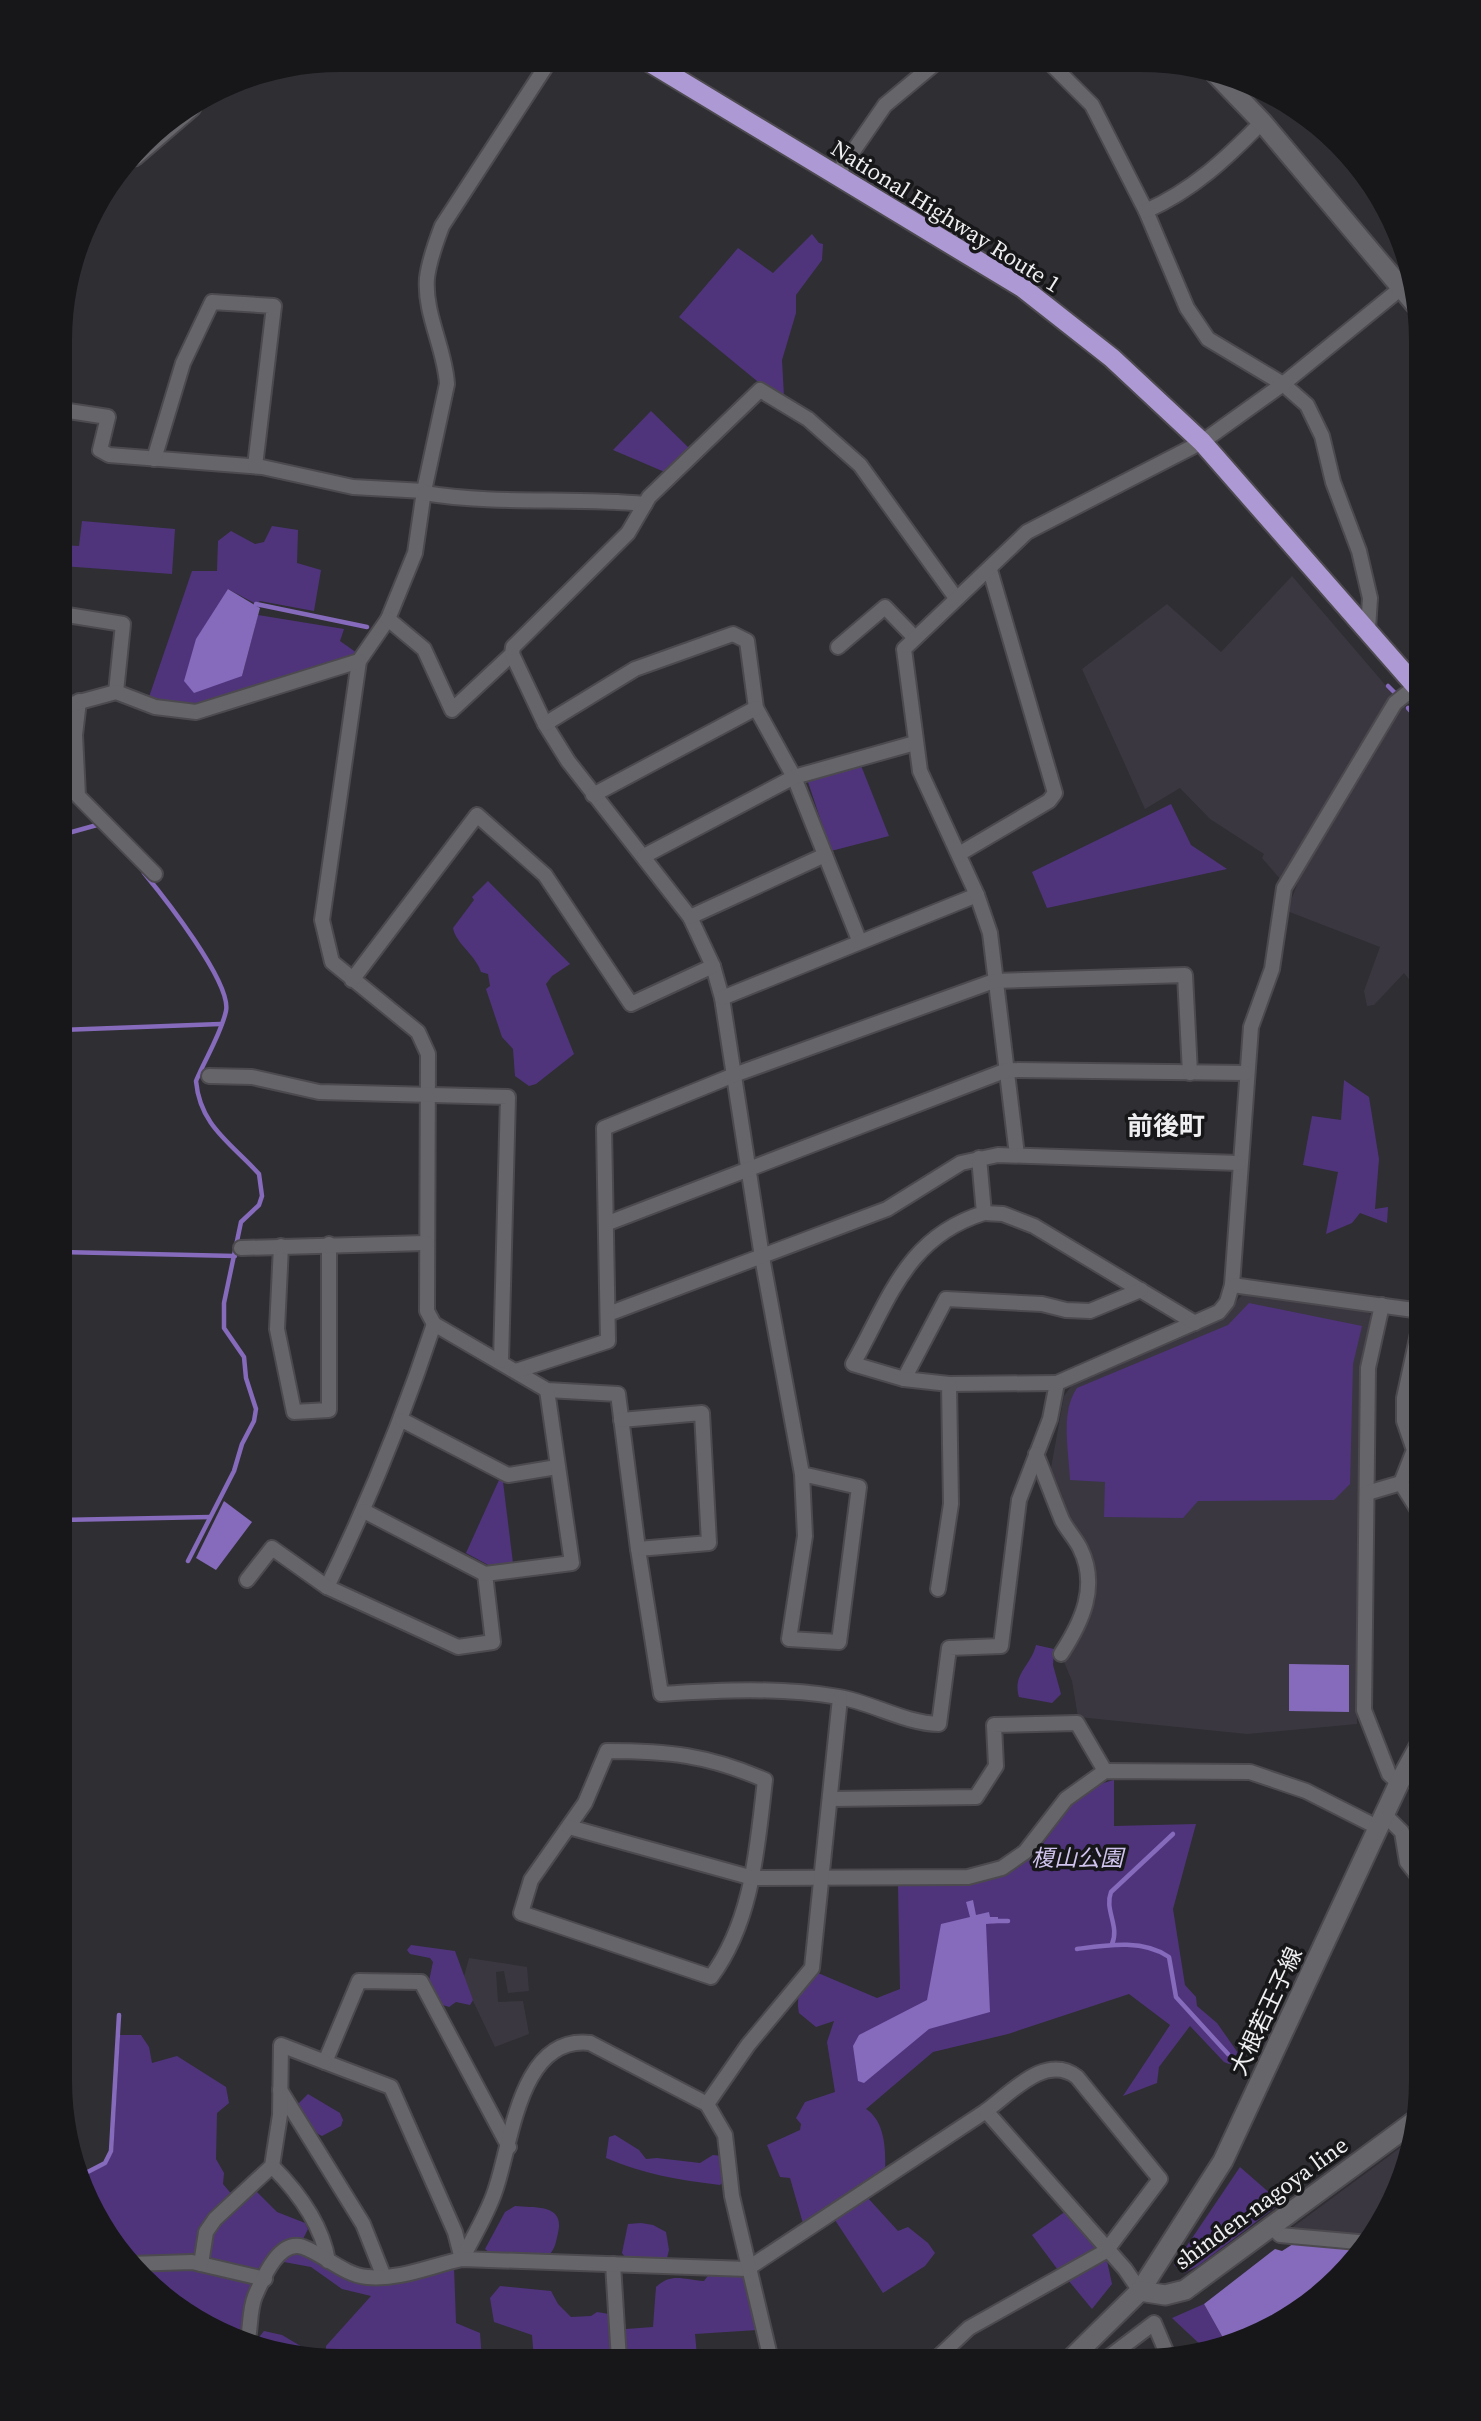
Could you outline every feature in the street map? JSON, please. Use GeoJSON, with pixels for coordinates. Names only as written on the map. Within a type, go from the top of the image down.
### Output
{"type":"FeatureCollection","features":[{"type":"Feature","properties":{"kind":"highway","name":"National Highway Route 1"},"geometry":{"type":"LineString","coordinates":[[666,72],[1023,288],[1112,358],[1202,442],[1409,677]]}},
{"type":"Feature","properties":{"kind":"street"},"geometry":{"type":"LineString","coordinates":[[542,72],[442,226],[434,247],[427,279],[430,312],[446,369],[447,384],[424,492],[415,553],[388,619],[359,661],[322,920],[332,962],[418,1032],[428,1054],[427,1311],[434,1324],[547,1390],[618,1394],[638,1549],[661,1693],[737,1688],[840,1698],[923,1723],[939,1724],[949,1648],[1001,1646],[1019,1500],[1050,1419],[1057,1383]]}},
{"type":"Feature","properties":{"kind":"street"},"geometry":{"type":"LineString","coordinates":[[836,176],[885,105],[925,72]]}},
{"type":"Feature","properties":{"kind":"street"},"geometry":{"type":"LineString","coordinates":[[1059,72],[1092,105],[1146,211],[1187,308],[1208,339],[1283,384],[1307,405],[1322,436],[1333,482],[1362,563],[1370,598],[1368,629]]}},
{"type":"Feature","properties":{"kind":"street"},"geometry":{"type":"LineString","coordinates":[[1227,86],[1262,122],[1405,294]]}},
{"type":"Feature","properties":{"kind":"street"},"geometry":{"type":"LineString","coordinates":[[1146,211],[1175,198],[1203,179],[1262,122]]}},
{"type":"Feature","properties":{"kind":"street"},"geometry":{"type":"LineString","coordinates":[[1017,1155],[990,933],[977,895],[920,771],[904,649],[1027,533],[1202,442],[1283,384],[1400,289]]}},
{"type":"Feature","properties":{"kind":"street"},"geometry":{"type":"LineString","coordinates":[[154,459],[183,363],[212,302],[274,306],[255,466]]}},
{"type":"Feature","properties":{"kind":"street"},"geometry":{"type":"LineString","coordinates":[[802,1474],[859,1487],[839,1642],[789,1639],[805,1536],[802,1474],[762,1257],[722,998],[713,966],[690,917],[593,795],[545,724],[512,654],[513,647],[628,533],[645,504],[760,390],[808,419],[860,465],[956,598]]}},
{"type":"Feature","properties":{"kind":"street"},"geometry":{"type":"LineString","coordinates":[[72,412],[108,417],[100,450],[109,454],[255,466],[353,487],[424,492],[466,500],[590,499],[645,504]]}},
{"type":"Feature","properties":{"kind":"street"},"geometry":{"type":"LineString","coordinates":[[959,854],[1049,801],[1055,793],[990,570]]}},
{"type":"Feature","properties":{"kind":"street"},"geometry":{"type":"LineString","coordinates":[[838,647],[885,607],[915,638]]}},
{"type":"Feature","properties":{"kind":"street"},"geometry":{"type":"LineString","coordinates":[[72,616],[123,624],[116,692]]}},
{"type":"Feature","properties":{"kind":"street"},"geometry":{"type":"LineString","coordinates":[[388,619],[424,649],[452,710],[512,654]]}},
{"type":"Feature","properties":{"kind":"street"},"geometry":{"type":"LineString","coordinates":[[545,724],[635,669],[733,634],[747,641],[756,708],[794,777],[859,940]]}},
{"type":"Feature","properties":{"kind":"street"},"geometry":{"type":"LineString","coordinates":[[72,704],[116,692],[155,707],[196,712],[359,661]]}},
{"type":"Feature","properties":{"kind":"street"},"geometry":{"type":"LineString","coordinates":[[1195,1323],[1034,1226],[1003,1214],[984,1213],[957,1222],[919,1251],[902,1271],[853,1364],[904,1379],[948,1384],[1057,1383],[1195,1323],[1219,1312],[1227,1302],[1232,1285],[1251,1027],[1272,969],[1284,888],[1395,703],[1409,695]]}},
{"type":"Feature","properties":{"kind":"street"},"geometry":{"type":"LineString","coordinates":[[79,702],[73,799],[155,874]]}},
{"type":"Feature","properties":{"kind":"street"},"geometry":{"type":"LineString","coordinates":[[593,795],[756,708]]}},
{"type":"Feature","properties":{"kind":"street"},"geometry":{"type":"LineString","coordinates":[[644,856],[794,777],[915,743]]}},
{"type":"Feature","properties":{"kind":"street"},"geometry":{"type":"LineString","coordinates":[[352,980],[477,815],[545,875],[631,1004],[713,966]]}},
{"type":"Feature","properties":{"kind":"street"},"geometry":{"type":"LineString","coordinates":[[690,917],[825,855]]}},
{"type":"Feature","properties":{"kind":"street"},"geometry":{"type":"LineString","coordinates":[[722,998],[859,940],[977,895]]}},
{"type":"Feature","properties":{"kind":"street"},"geometry":{"type":"LineString","coordinates":[[516,1371],[608,1340],[608,1223],[604,1128],[734,1075],[994,981],[1185,975],[1189,1073]]}},
{"type":"Feature","properties":{"kind":"street"},"geometry":{"type":"LineString","coordinates":[[608,1223],[750,1166],[1007,1070],[1247,1073]]}},
{"type":"Feature","properties":{"kind":"street"},"geometry":{"type":"LineString","coordinates":[[209,1076],[252,1077],[319,1091],[508,1097],[501,1361]]}},
{"type":"Feature","properties":{"kind":"street"},"geometry":{"type":"LineString","coordinates":[[608,1314],[887,1209],[941,1173],[979,1158],[1017,1155],[1239,1163]]}},
{"type":"Feature","properties":{"kind":"street"},"geometry":{"type":"LineString","coordinates":[[979,1158],[984,1213]]}},
{"type":"Feature","properties":{"kind":"street"},"geometry":{"type":"LineString","coordinates":[[241,1248],[426,1243]]}},
{"type":"Feature","properties":{"kind":"street"},"geometry":{"type":"LineString","coordinates":[[281,1246],[278,1329],[294,1412],[329,1410],[329,1244]]}},
{"type":"Feature","properties":{"kind":"street"},"geometry":{"type":"LineString","coordinates":[[1232,1285],[1409,1309]]}},
{"type":"Feature","properties":{"kind":"street"},"geometry":{"type":"LineString","coordinates":[[904,1379],[946,1299],[1042,1304],[1090,1311],[1141,1290]]}},
{"type":"Feature","properties":{"kind":"street"},"geometry":{"type":"LineString","coordinates":[[1382,1306],[1368,1368],[1364,1710],[1390,1773],[1399,1783]]}},
{"type":"Feature","properties":{"kind":"street"},"geometry":{"type":"LineString","coordinates":[[327,1587],[364,1511],[402,1420],[434,1324]]}},
{"type":"Feature","properties":{"kind":"street"},"geometry":{"type":"LineString","coordinates":[[1409,1375],[1404,1398],[1404,1421],[1409,1436]]}},
{"type":"Feature","properties":{"kind":"street"},"geometry":{"type":"LineString","coordinates":[[938,1589],[951,1504],[948,1384]]}},
{"type":"Feature","properties":{"kind":"street"},"geometry":{"type":"LineString","coordinates":[[364,1511],[485,1574],[572,1563],[547,1390]]}},
{"type":"Feature","properties":{"kind":"street"},"geometry":{"type":"LineString","coordinates":[[621,1420],[702,1413],[709,1543],[638,1549]]}},
{"type":"Feature","properties":{"kind":"street"},"geometry":{"type":"LineString","coordinates":[[402,1420],[508,1475],[557,1467]]}},
{"type":"Feature","properties":{"kind":"street"},"geometry":{"type":"LineString","coordinates":[[1036,1454],[1063,1522],[1081,1549],[1087,1571],[1087,1599],[1080,1625],[1061,1654]]}},
{"type":"Feature","properties":{"kind":"street"},"geometry":{"type":"LineString","coordinates":[[1401,1483],[1409,1463]]}},
{"type":"Feature","properties":{"kind":"street"},"geometry":{"type":"LineString","coordinates":[[1367,1493],[1401,1483]]}},
{"type":"Feature","properties":{"kind":"street"},"geometry":{"type":"LineString","coordinates":[[1401,1483],[1409,1496]]}},
{"type":"Feature","properties":{"kind":"street"},"geometry":{"type":"LineString","coordinates":[[247,1580],[272,1548],[327,1587],[458,1647],[493,1642],[485,1574]]}},
{"type":"Feature","properties":{"kind":"street"},"geometry":{"type":"LineString","coordinates":[[706,2104],[748,2045],[812,1968],[832,1798],[840,1698]]}},
{"type":"Feature","properties":{"kind":"street"},"geometry":{"type":"LineString","coordinates":[[832,1798],[976,1797],[996,1766],[994,1725],[1077,1723],[1105,1771]]}},
{"type":"Feature","properties":{"kind":"street"},"geometry":{"type":"LineString","coordinates":[[607,1751],[665,1751],[726,1763],[765,1780],[753,1878],[728,1950],[711,1977],[521,1913],[531,1880],[585,1803],[607,1751]]}},
{"type":"Feature","properties":{"kind":"street","name":"大根若王子線"},"geometry":{"type":"LineString","coordinates":[[1140,2291],[1223,2161],[1409,1765]]}},
{"type":"Feature","properties":{"kind":"street"},"geometry":{"type":"LineString","coordinates":[[569,1826],[753,1878],[968,1877],[1003,1868],[1025,1852],[1066,1799],[1105,1771],[1251,1772],[1382,1821],[1402,1832],[1409,1865]]}},
{"type":"Feature","properties":{"kind":"street"},"geometry":{"type":"LineString","coordinates":[[325,2062],[359,1981],[421,1982],[509,2147]]}},
{"type":"Feature","properties":{"kind":"street"},"geometry":{"type":"LineString","coordinates":[[462,2259],[494,2194],[522,2092],[542,2059],[576,2041],[590,2043],[706,2104],[725,2135],[732,2196],[747,2269],[768,2349]]}},
{"type":"Feature","properties":{"kind":"street"},"geometry":{"type":"LineString","coordinates":[[201,2264],[206,2232],[215,2218],[272,2166],[280,2115],[281,2045],[391,2087],[455,2232],[462,2259]]}},
{"type":"Feature","properties":{"kind":"street"},"geometry":{"type":"LineString","coordinates":[[249,2333],[255,2297],[280,2252],[291,2246],[303,2247],[363,2277],[409,2274],[432,2265],[462,2259],[747,2269],[1042,2071],[1056,2067],[1066,2069],[1077,2077],[1160,2179],[1106,2251],[968,2328],[946,2349]]}},
{"type":"Feature","properties":{"kind":"street"},"geometry":{"type":"LineString","coordinates":[[280,2090],[363,2224],[384,2277]]}},
{"type":"Feature","properties":{"kind":"street"},"geometry":{"type":"LineString","coordinates":[[986,2111],[1106,2251],[1125,2269],[1140,2291],[1080,2349]]}},
{"type":"Feature","properties":{"kind":"street","name":"shinden-nagoya line"},"geometry":{"type":"LineString","coordinates":[[1140,2291],[1165,2295],[1185,2290],[1273,2228],[1405,2128]]}},
{"type":"Feature","properties":{"kind":"street"},"geometry":{"type":"LineString","coordinates":[[272,2166],[302,2203],[326,2247],[328,2260]]}},
{"type":"Feature","properties":{"kind":"street"},"geometry":{"type":"LineString","coordinates":[[1273,2228],[1280,2235],[1356,2242]]}},
{"type":"Feature","properties":{"kind":"street"},"geometry":{"type":"LineString","coordinates":[[144,2264],[201,2264],[265,2279]]}},
{"type":"Feature","properties":{"kind":"street"},"geometry":{"type":"LineString","coordinates":[[613,2264],[618,2349]]}},
{"type":"Feature","properties":{"kind":"street"},"geometry":{"type":"LineString","coordinates":[[1120,2349],[1154,2323],[1165,2348]]}},
{"type":"Feature","properties":{"kind":"shaded area"},"geometry":{"type":"Polygon","coordinates":[[[1292,576],[1393,694],[1281,880],[1262,858],[1264,854],[1210,819],[1180,788],[1145,809],[1082,669],[1167,604],[1221,652],[1292,576]]]}},
{"type":"Feature","properties":{"kind":"shaded area"},"geometry":{"type":"Polygon","coordinates":[[[228,589],[260,608],[242,676],[194,693],[184,681],[196,639],[228,589]]]}},
{"type":"Feature","properties":{"kind":"shaded area"},"geometry":{"type":"Polygon","coordinates":[[[1404,706],[1409,712],[1409,979],[1404,973],[1374,1005],[1367,1006],[1364,991],[1380,947],[1287,911],[1304,866],[1404,706]]]}},
{"type":"Feature","properties":{"kind":"shaded area"},"geometry":{"type":"Polygon","coordinates":[[[1245,1292],[1368,1310],[1373,1321],[1362,1366],[1357,1724],[1247,1734],[1078,1717],[1072,1681],[1062,1657],[1092,1586],[1058,1498],[1063,1498],[1051,1468],[1064,1396],[1074,1382],[1226,1318],[1224,1314],[1245,1292]]]}},
{"type":"Feature","properties":{"kind":"shaded area"},"geometry":{"type":"Polygon","coordinates":[[[224,1501],[252,1522],[216,1570],[196,1558],[224,1501]]]}},
{"type":"Feature","properties":{"kind":"shaded area"},"geometry":{"type":"Polygon","coordinates":[[[1289,1664],[1349,1665],[1349,1712],[1289,1711],[1289,1664]]]}},
{"type":"Feature","properties":{"kind":"shaded area"},"geometry":{"type":"Polygon","coordinates":[[[973,1900],[976,1915],[989,1912],[990,1917],[998,1917],[998,1923],[986,1924],[990,2012],[929,2029],[864,2083],[858,2081],[853,2046],[859,2035],[927,2000],[941,1924],[970,1917],[966,1902],[973,1900]]]}},
{"type":"Feature","properties":{"kind":"shaded area"},"geometry":{"type":"Polygon","coordinates":[[[469,1958],[527,1967],[529,1991],[508,1993],[504,1971],[496,1972],[498,2002],[523,2001],[529,2034],[495,2047],[463,1980],[469,1958]]]}},
{"type":"Feature","properties":{"kind":"shaded area"},"geometry":{"type":"Polygon","coordinates":[[[1401,2147],[1382,2200],[1359,2238],[1289,2230],[1401,2147]]]}},
{"type":"Feature","properties":{"kind":"shaded area"},"geometry":{"type":"Polygon","coordinates":[[[1293,2244],[1351,2249],[1305,2294],[1260,2322],[1222,2337],[1204,2304],[1275,2249],[1282,2251],[1293,2244]]]}},
{"type":"Feature","properties":{"kind":"green space"},"geometry":{"type":"Polygon","coordinates":[[[812,234],[823,244],[822,260],[796,295],[796,313],[782,360],[784,397],[757,381],[679,317],[738,248],[773,273],[812,234]]]}},
{"type":"Feature","properties":{"kind":"green space"},"geometry":{"type":"Polygon","coordinates":[[[651,411],[691,450],[667,473],[613,450],[651,411]]]}},
{"type":"Feature","properties":{"kind":"green space"},"geometry":{"type":"Polygon","coordinates":[[[82,521],[175,529],[172,574],[72,567],[72,546],[79,546],[82,521]]]}},
{"type":"Feature","properties":{"kind":"green space"},"geometry":{"type":"Polygon","coordinates":[[[272,526],[298,530],[297,563],[321,570],[314,611],[260,601],[256,604],[228,589],[242,676],[258,615],[344,629],[340,641],[357,653],[194,706],[149,697],[192,571],[217,571],[218,541],[231,531],[255,544],[264,542],[272,526]]]}},
{"type":"Feature","properties":{"kind":"green space"},"geometry":{"type":"Polygon","coordinates":[[[74,710],[73,792],[72,790],[74,710]]]}},
{"type":"Feature","properties":{"kind":"green space"},"geometry":{"type":"Polygon","coordinates":[[[860,763],[889,836],[831,851],[807,779],[860,763]]]}},
{"type":"Feature","properties":{"kind":"green space"},"geometry":{"type":"Polygon","coordinates":[[[1171,804],[1191,845],[1227,869],[1047,908],[1032,872],[1171,804]]]}},
{"type":"Feature","properties":{"kind":"green space"},"geometry":{"type":"Polygon","coordinates":[[[488,881],[570,964],[552,976],[546,984],[574,1054],[536,1084],[529,1086],[515,1076],[513,1049],[502,1037],[486,989],[490,986],[488,974],[481,972],[453,928],[474,900],[472,897],[488,881]]]}},
{"type":"Feature","properties":{"kind":"green space"},"geometry":{"type":"Polygon","coordinates":[[[1344,1080],[1369,1097],[1379,1159],[1375,1209],[1388,1207],[1387,1223],[1360,1213],[1352,1223],[1326,1234],[1338,1172],[1303,1165],[1312,1116],[1341,1120],[1344,1080]]]}},
{"type":"Feature","properties":{"kind":"green space"},"geometry":{"type":"Polygon","coordinates":[[[1249,1303],[1362,1326],[1353,1364],[1350,1484],[1334,1500],[1198,1501],[1183,1518],[1104,1517],[1105,1482],[1070,1480],[1067,1420],[1077,1388],[1228,1325],[1249,1303]]]}},
{"type":"Feature","properties":{"kind":"green space"},"geometry":{"type":"Polygon","coordinates":[[[499,1480],[503,1482],[513,1563],[492,1567],[466,1553],[499,1480]]]}},
{"type":"Feature","properties":{"kind":"green space"},"geometry":{"type":"Polygon","coordinates":[[[1036,1645],[1054,1649],[1053,1665],[1061,1694],[1052,1703],[1019,1697],[1018,1682],[1036,1645]]]}},
{"type":"Feature","properties":{"kind":"green space","name":"榎山公園"},"geometry":{"type":"Polygon","coordinates":[[[1114,1780],[1114,1826],[1196,1824],[1173,1909],[1185,1985],[1196,1997],[1197,2006],[1217,2023],[1243,2060],[1229,2064],[1224,2062],[1190,2026],[1159,2067],[1157,2083],[1123,2096],[1170,2025],[1129,1994],[1008,2034],[933,2052],[866,2109],[881,2128],[885,2171],[804,2227],[790,2178],[780,2177],[767,2145],[800,2130],[801,2124],[796,2118],[805,2102],[835,2092],[827,2042],[834,2021],[816,2027],[799,2013],[798,2000],[801,1990],[818,1973],[877,1998],[900,1989],[898,1885],[977,1883],[1006,1874],[1033,1855],[1082,1795],[1096,1786],[1114,1780]]]}},
{"type":"Feature","properties":{"kind":"green space"},"geometry":{"type":"Polygon","coordinates":[[[411,1945],[455,1951],[473,2000],[470,2005],[456,2002],[449,2007],[443,2005],[429,1981],[433,1962],[430,1958],[410,1954],[407,1950],[411,1945]]]}},
{"type":"Feature","properties":{"kind":"green space"},"geometry":{"type":"Polygon","coordinates":[[[120,2035],[141,2035],[149,2047],[152,2063],[177,2056],[226,2087],[229,2103],[217,2113],[216,2159],[224,2173],[223,2184],[233,2196],[198,2260],[141,2262],[127,2245],[99,2200],[88,2174],[105,2165],[113,2152],[120,2035]]]}},
{"type":"Feature","properties":{"kind":"green space"},"geometry":{"type":"Polygon","coordinates":[[[308,2094],[340,2113],[343,2120],[341,2126],[322,2136],[318,2134],[296,2106],[308,2094]]]}},
{"type":"Feature","properties":{"kind":"green space"},"geometry":{"type":"Polygon","coordinates":[[[615,2135],[639,2150],[646,2159],[700,2163],[713,2155],[722,2156],[723,2182],[720,2185],[662,2176],[606,2158],[609,2137],[615,2135]]]}},
{"type":"Feature","properties":{"kind":"green space"},"geometry":{"type":"Polygon","coordinates":[[[1240,2167],[1281,2203],[1198,2266],[1184,2273],[1174,2265],[1240,2167]]]}},
{"type":"Feature","properties":{"kind":"green space"},"geometry":{"type":"Polygon","coordinates":[[[256,2191],[277,2212],[305,2223],[308,2229],[303,2239],[263,2274],[205,2262],[211,2231],[248,2194],[256,2191]]]}},
{"type":"Feature","properties":{"kind":"green space"},"geometry":{"type":"Polygon","coordinates":[[[867,2197],[898,2231],[908,2227],[928,2243],[935,2253],[925,2266],[883,2293],[835,2220],[867,2197]]]}},
{"type":"Feature","properties":{"kind":"green space"},"geometry":{"type":"Polygon","coordinates":[[[515,2206],[547,2209],[557,2217],[558,2233],[549,2255],[491,2254],[485,2249],[505,2212],[515,2206]]]}},
{"type":"Feature","properties":{"kind":"green space"},"geometry":{"type":"Polygon","coordinates":[[[1066,2211],[1099,2248],[1058,2270],[1032,2235],[1066,2211]]]}},
{"type":"Feature","properties":{"kind":"green space"},"geometry":{"type":"Polygon","coordinates":[[[628,2224],[653,2225],[666,2232],[669,2250],[667,2258],[625,2257],[622,2253],[628,2224]]]}},
{"type":"Feature","properties":{"kind":"green space"},"geometry":{"type":"Polygon","coordinates":[[[299,2250],[361,2280],[454,2266],[456,2323],[480,2333],[481,2349],[326,2349],[371,2296],[342,2289],[311,2267],[284,2262],[282,2254],[299,2250]]]}},
{"type":"Feature","properties":{"kind":"green space"},"geometry":{"type":"Polygon","coordinates":[[[1097,2261],[1107,2261],[1112,2284],[1092,2309],[1068,2280],[1097,2261]]]}},
{"type":"Feature","properties":{"kind":"green space"},"geometry":{"type":"Polygon","coordinates":[[[192,2266],[259,2281],[247,2333],[221,2322],[191,2304],[147,2268],[192,2266]]]}},
{"type":"Feature","properties":{"kind":"green space"},"geometry":{"type":"Polygon","coordinates":[[[710,2273],[740,2274],[745,2280],[757,2330],[695,2334],[696,2349],[623,2349],[622,2333],[626,2329],[653,2327],[656,2287],[673,2278],[704,2281],[710,2273]]]}},
{"type":"Feature","properties":{"kind":"green space"},"geometry":{"type":"Polygon","coordinates":[[[500,2286],[551,2291],[558,2304],[571,2317],[591,2316],[597,2312],[609,2314],[614,2349],[533,2349],[532,2335],[494,2322],[490,2298],[500,2286]]]}},
{"type":"Feature","properties":{"kind":"green space"},"geometry":{"type":"Polygon","coordinates":[[[1204,2304],[1222,2337],[1199,2343],[1172,2318],[1204,2304]]]}},
{"type":"Feature","properties":{"kind":"green space"},"geometry":{"type":"Polygon","coordinates":[[[264,2331],[282,2335],[302,2347],[287,2344],[259,2337],[264,2331]]]}},
{"type":"Feature","properties":{"kind":"waterway"},"geometry":{"type":"LineString","coordinates":[[256,604],[367,627]]}},
{"type":"Feature","properties":{"kind":"waterway"},"geometry":{"type":"LineString","coordinates":[[1388,686],[1396,694]]}},
{"type":"Feature","properties":{"kind":"waterway"},"geometry":{"type":"LineString","coordinates":[[72,832],[97,825]]}},
{"type":"Feature","properties":{"kind":"waterway"},"geometry":{"type":"LineString","coordinates":[[144,873],[208,961],[225,998],[224,1020],[196,1081],[199,1097],[210,1122],[259,1174],[262,1196],[259,1205],[241,1222],[224,1303],[224,1328],[244,1357],[246,1378],[256,1409],[254,1421],[242,1444],[234,1471],[188,1561]]}},
{"type":"Feature","properties":{"kind":"waterway"},"geometry":{"type":"LineString","coordinates":[[72,1030],[220,1024]]}},
{"type":"Feature","properties":{"kind":"waterway"},"geometry":{"type":"LineString","coordinates":[[72,1252],[235,1256]]}},
{"type":"Feature","properties":{"kind":"waterway"},"geometry":{"type":"LineString","coordinates":[[72,1520],[210,1517]]}},
{"type":"Feature","properties":{"kind":"waterway"},"geometry":{"type":"LineString","coordinates":[[1112,1944],[1114,1931],[1109,1905],[1111,1892],[1173,1834]]}},
{"type":"Feature","properties":{"kind":"waterway"},"geometry":{"type":"LineString","coordinates":[[992,1921],[1008,1921]]}},
{"type":"Feature","properties":{"kind":"waterway"},"geometry":{"type":"LineString","coordinates":[[1077,1949],[1112,1945],[1136,1946],[1159,1951],[1169,1957],[1176,1997],[1228,2054]]}},
{"type":"Feature","properties":{"kind":"waterway"},"geometry":{"type":"LineString","coordinates":[[88,2172],[105,2163],[111,2151],[119,2015]]}},
{"type":"Feature","properties":{"kind":"district","name":"前後町"},"geometry":{"type":"Point","coordinates":[1166,1126]}}]}
